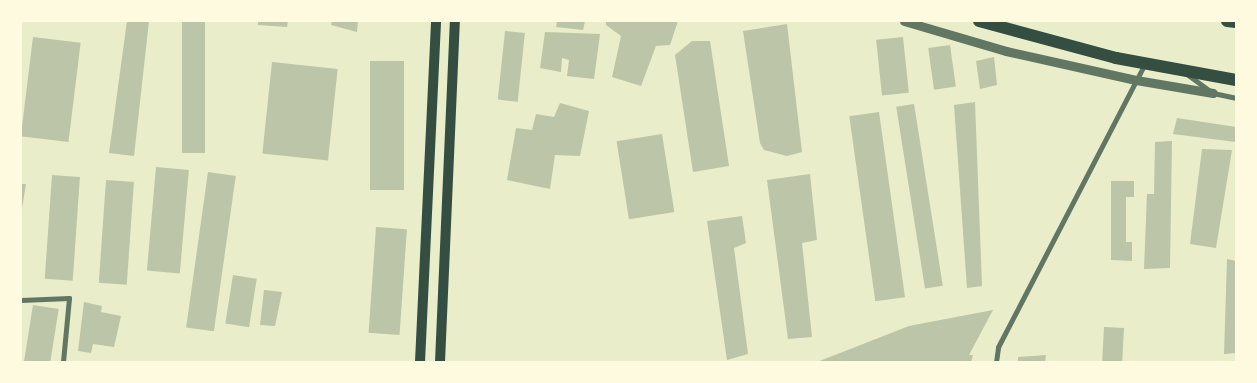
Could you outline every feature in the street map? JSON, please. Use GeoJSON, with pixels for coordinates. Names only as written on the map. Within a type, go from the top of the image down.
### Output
{"type":"FeatureCollection","features":[{"type":"Feature","properties":{"kind":"main road"},"geometry":{"type":"LineString","coordinates":[[420,362],[436,21]]}},
{"type":"Feature","properties":{"kind":"main road"},"geometry":{"type":"LineString","coordinates":[[440,362],[455,21]]}},
{"type":"Feature","properties":{"kind":"main road"},"geometry":{"type":"LineString","coordinates":[[980,21],[1116,58],[1236,80]]}},
{"type":"Feature","properties":{"kind":"main road"},"geometry":{"type":"LineString","coordinates":[[1227,21],[1236,22]]}},
{"type":"Feature","properties":{"kind":"street"},"geometry":{"type":"LineString","coordinates":[[904,21],[1006,51],[1136,80],[1236,98]]}},
{"type":"Feature","properties":{"kind":"street"},"geometry":{"type":"LineString","coordinates":[[996,362],[998,347],[1145,63]]}},
{"type":"Feature","properties":{"kind":"street"},"geometry":{"type":"LineString","coordinates":[[1180,70],[1213,93]]}},
{"type":"Feature","properties":{"kind":"street"},"geometry":{"type":"LineString","coordinates":[[21,300],[69,298],[63,362]]}},
{"type":"Feature","properties":{"kind":"building"},"geometry":{"type":"Polygon","coordinates":[[[127,21],[149,21],[134,156],[109,153],[127,21]]]}},
{"type":"Feature","properties":{"kind":"building"},"geometry":{"type":"Polygon","coordinates":[[[182,21],[205,21],[205,153],[182,153],[182,21]]]}},
{"type":"Feature","properties":{"kind":"building"},"geometry":{"type":"Polygon","coordinates":[[[258,21],[288,21],[287,27],[258,25],[258,21]]]}},
{"type":"Feature","properties":{"kind":"building"},"geometry":{"type":"Polygon","coordinates":[[[332,21],[358,21],[357,32],[331,25],[332,21]]]}},
{"type":"Feature","properties":{"kind":"building"},"geometry":{"type":"Polygon","coordinates":[[[557,21],[585,21],[583,30],[556,27],[557,21]]]}},
{"type":"Feature","properties":{"kind":"building"},"geometry":{"type":"Polygon","coordinates":[[[606,21],[678,21],[670,45],[656,46],[641,86],[612,77],[621,36],[606,25],[606,21]]]}},
{"type":"Feature","properties":{"kind":"building"},"geometry":{"type":"Polygon","coordinates":[[[787,24],[802,152],[787,156],[764,150],[760,143],[743,31],[787,24]]]}},
{"type":"Feature","properties":{"kind":"building"},"geometry":{"type":"Polygon","coordinates":[[[505,31],[525,33],[518,102],[498,100],[505,31]]]}},
{"type":"Feature","properties":{"kind":"building"},"geometry":{"type":"Polygon","coordinates":[[[545,32],[600,34],[594,79],[567,76],[569,60],[562,58],[561,72],[540,68],[545,32]]]}},
{"type":"Feature","properties":{"kind":"building"},"geometry":{"type":"Polygon","coordinates":[[[33,37],[81,43],[68,142],[21,136],[33,37]]]}},
{"type":"Feature","properties":{"kind":"building"},"geometry":{"type":"Polygon","coordinates":[[[903,37],[909,93],[882,96],[876,40],[903,37]]]}},
{"type":"Feature","properties":{"kind":"building"},"geometry":{"type":"Polygon","coordinates":[[[692,41],[710,41],[729,166],[693,172],[675,55],[692,41]]]}},
{"type":"Feature","properties":{"kind":"building"},"geometry":{"type":"Polygon","coordinates":[[[950,45],[956,87],[934,90],[928,48],[950,45]]]}},
{"type":"Feature","properties":{"kind":"building"},"geometry":{"type":"Polygon","coordinates":[[[994,57],[997,85],[980,89],[976,61],[994,57]]]}},
{"type":"Feature","properties":{"kind":"building"},"geometry":{"type":"Polygon","coordinates":[[[370,61],[404,61],[404,190],[370,190],[370,61]]]}},
{"type":"Feature","properties":{"kind":"building"},"geometry":{"type":"Polygon","coordinates":[[[272,62],[338,69],[328,160],[262,153],[272,62]]]}},
{"type":"Feature","properties":{"kind":"building"},"geometry":{"type":"Polygon","coordinates":[[[975,102],[982,286],[967,288],[954,105],[975,102]]]}},
{"type":"Feature","properties":{"kind":"building"},"geometry":{"type":"Polygon","coordinates":[[[560,103],[589,111],[580,156],[555,155],[550,189],[507,180],[516,128],[532,130],[536,114],[554,117],[560,103]]]}},
{"type":"Feature","properties":{"kind":"building"},"geometry":{"type":"Polygon","coordinates":[[[914,104],[943,286],[925,289],[896,107],[914,104]]]}},
{"type":"Feature","properties":{"kind":"building"},"geometry":{"type":"Polygon","coordinates":[[[879,112],[905,297],[875,301],[849,116],[879,112]]]}},
{"type":"Feature","properties":{"kind":"building"},"geometry":{"type":"Polygon","coordinates":[[[1177,118],[1236,127],[1236,142],[1173,134],[1177,118]]]}},
{"type":"Feature","properties":{"kind":"building"},"geometry":{"type":"Polygon","coordinates":[[[662,134],[674,212],[629,219],[617,141],[662,134]]]}},
{"type":"Feature","properties":{"kind":"building"},"geometry":{"type":"Polygon","coordinates":[[[1172,141],[1170,268],[1144,269],[1147,194],[1154,194],[1155,142],[1172,141]]]}},
{"type":"Feature","properties":{"kind":"building"},"geometry":{"type":"Polygon","coordinates":[[[1202,149],[1232,150],[1216,248],[1190,244],[1202,149]]]}},
{"type":"Feature","properties":{"kind":"building"},"geometry":{"type":"Polygon","coordinates":[[[156,167],[189,170],[180,273],[147,271],[156,167]]]}},
{"type":"Feature","properties":{"kind":"building"},"geometry":{"type":"Polygon","coordinates":[[[208,172],[236,176],[214,331],[186,327],[208,172]]]}},
{"type":"Feature","properties":{"kind":"building"},"geometry":{"type":"Polygon","coordinates":[[[810,174],[817,240],[802,243],[812,337],[788,339],[767,180],[810,174]]]}},
{"type":"Feature","properties":{"kind":"building"},"geometry":{"type":"Polygon","coordinates":[[[52,175],[80,177],[73,281],[45,279],[52,175]]]}},
{"type":"Feature","properties":{"kind":"building"},"geometry":{"type":"Polygon","coordinates":[[[106,180],[134,182],[127,285],[99,283],[106,180]]]}},
{"type":"Feature","properties":{"kind":"building"},"geometry":{"type":"Polygon","coordinates":[[[1111,181],[1134,181],[1134,197],[1126,197],[1126,242],[1132,242],[1132,261],[1111,260],[1111,181]]]}},
{"type":"Feature","properties":{"kind":"building"},"geometry":{"type":"Polygon","coordinates":[[[21,184],[26,184],[22,209],[21,209],[21,184]]]}},
{"type":"Feature","properties":{"kind":"building"},"geometry":{"type":"Polygon","coordinates":[[[742,216],[746,243],[734,248],[748,354],[727,360],[707,221],[742,216]]]}},
{"type":"Feature","properties":{"kind":"building"},"geometry":{"type":"Polygon","coordinates":[[[376,227],[407,229],[400,335],[369,333],[376,227]]]}},
{"type":"Feature","properties":{"kind":"building"},"geometry":{"type":"Polygon","coordinates":[[[1227,259],[1236,261],[1236,353],[1224,354],[1227,259]]]}},
{"type":"Feature","properties":{"kind":"building"},"geometry":{"type":"Polygon","coordinates":[[[233,275],[257,279],[249,327],[225,323],[233,275]]]}},
{"type":"Feature","properties":{"kind":"building"},"geometry":{"type":"Polygon","coordinates":[[[264,290],[282,292],[275,326],[260,325],[264,290]]]}},
{"type":"Feature","properties":{"kind":"building"},"geometry":{"type":"Polygon","coordinates":[[[84,302],[102,306],[101,312],[121,316],[114,347],[93,344],[91,353],[78,351],[84,302]]]}},
{"type":"Feature","properties":{"kind":"building"},"geometry":{"type":"Polygon","coordinates":[[[33,305],[59,309],[50,362],[24,361],[33,305]]]}},
{"type":"Feature","properties":{"kind":"building"},"geometry":{"type":"Polygon","coordinates":[[[993,310],[969,355],[973,355],[971,362],[817,362],[909,326],[993,310]]]}},
{"type":"Feature","properties":{"kind":"building"},"geometry":{"type":"Polygon","coordinates":[[[1104,327],[1124,328],[1122,362],[1102,362],[1104,327]]]}},
{"type":"Feature","properties":{"kind":"building"},"geometry":{"type":"Polygon","coordinates":[[[1046,355],[1045,362],[1018,362],[1018,357],[1046,355]]]}}]}
